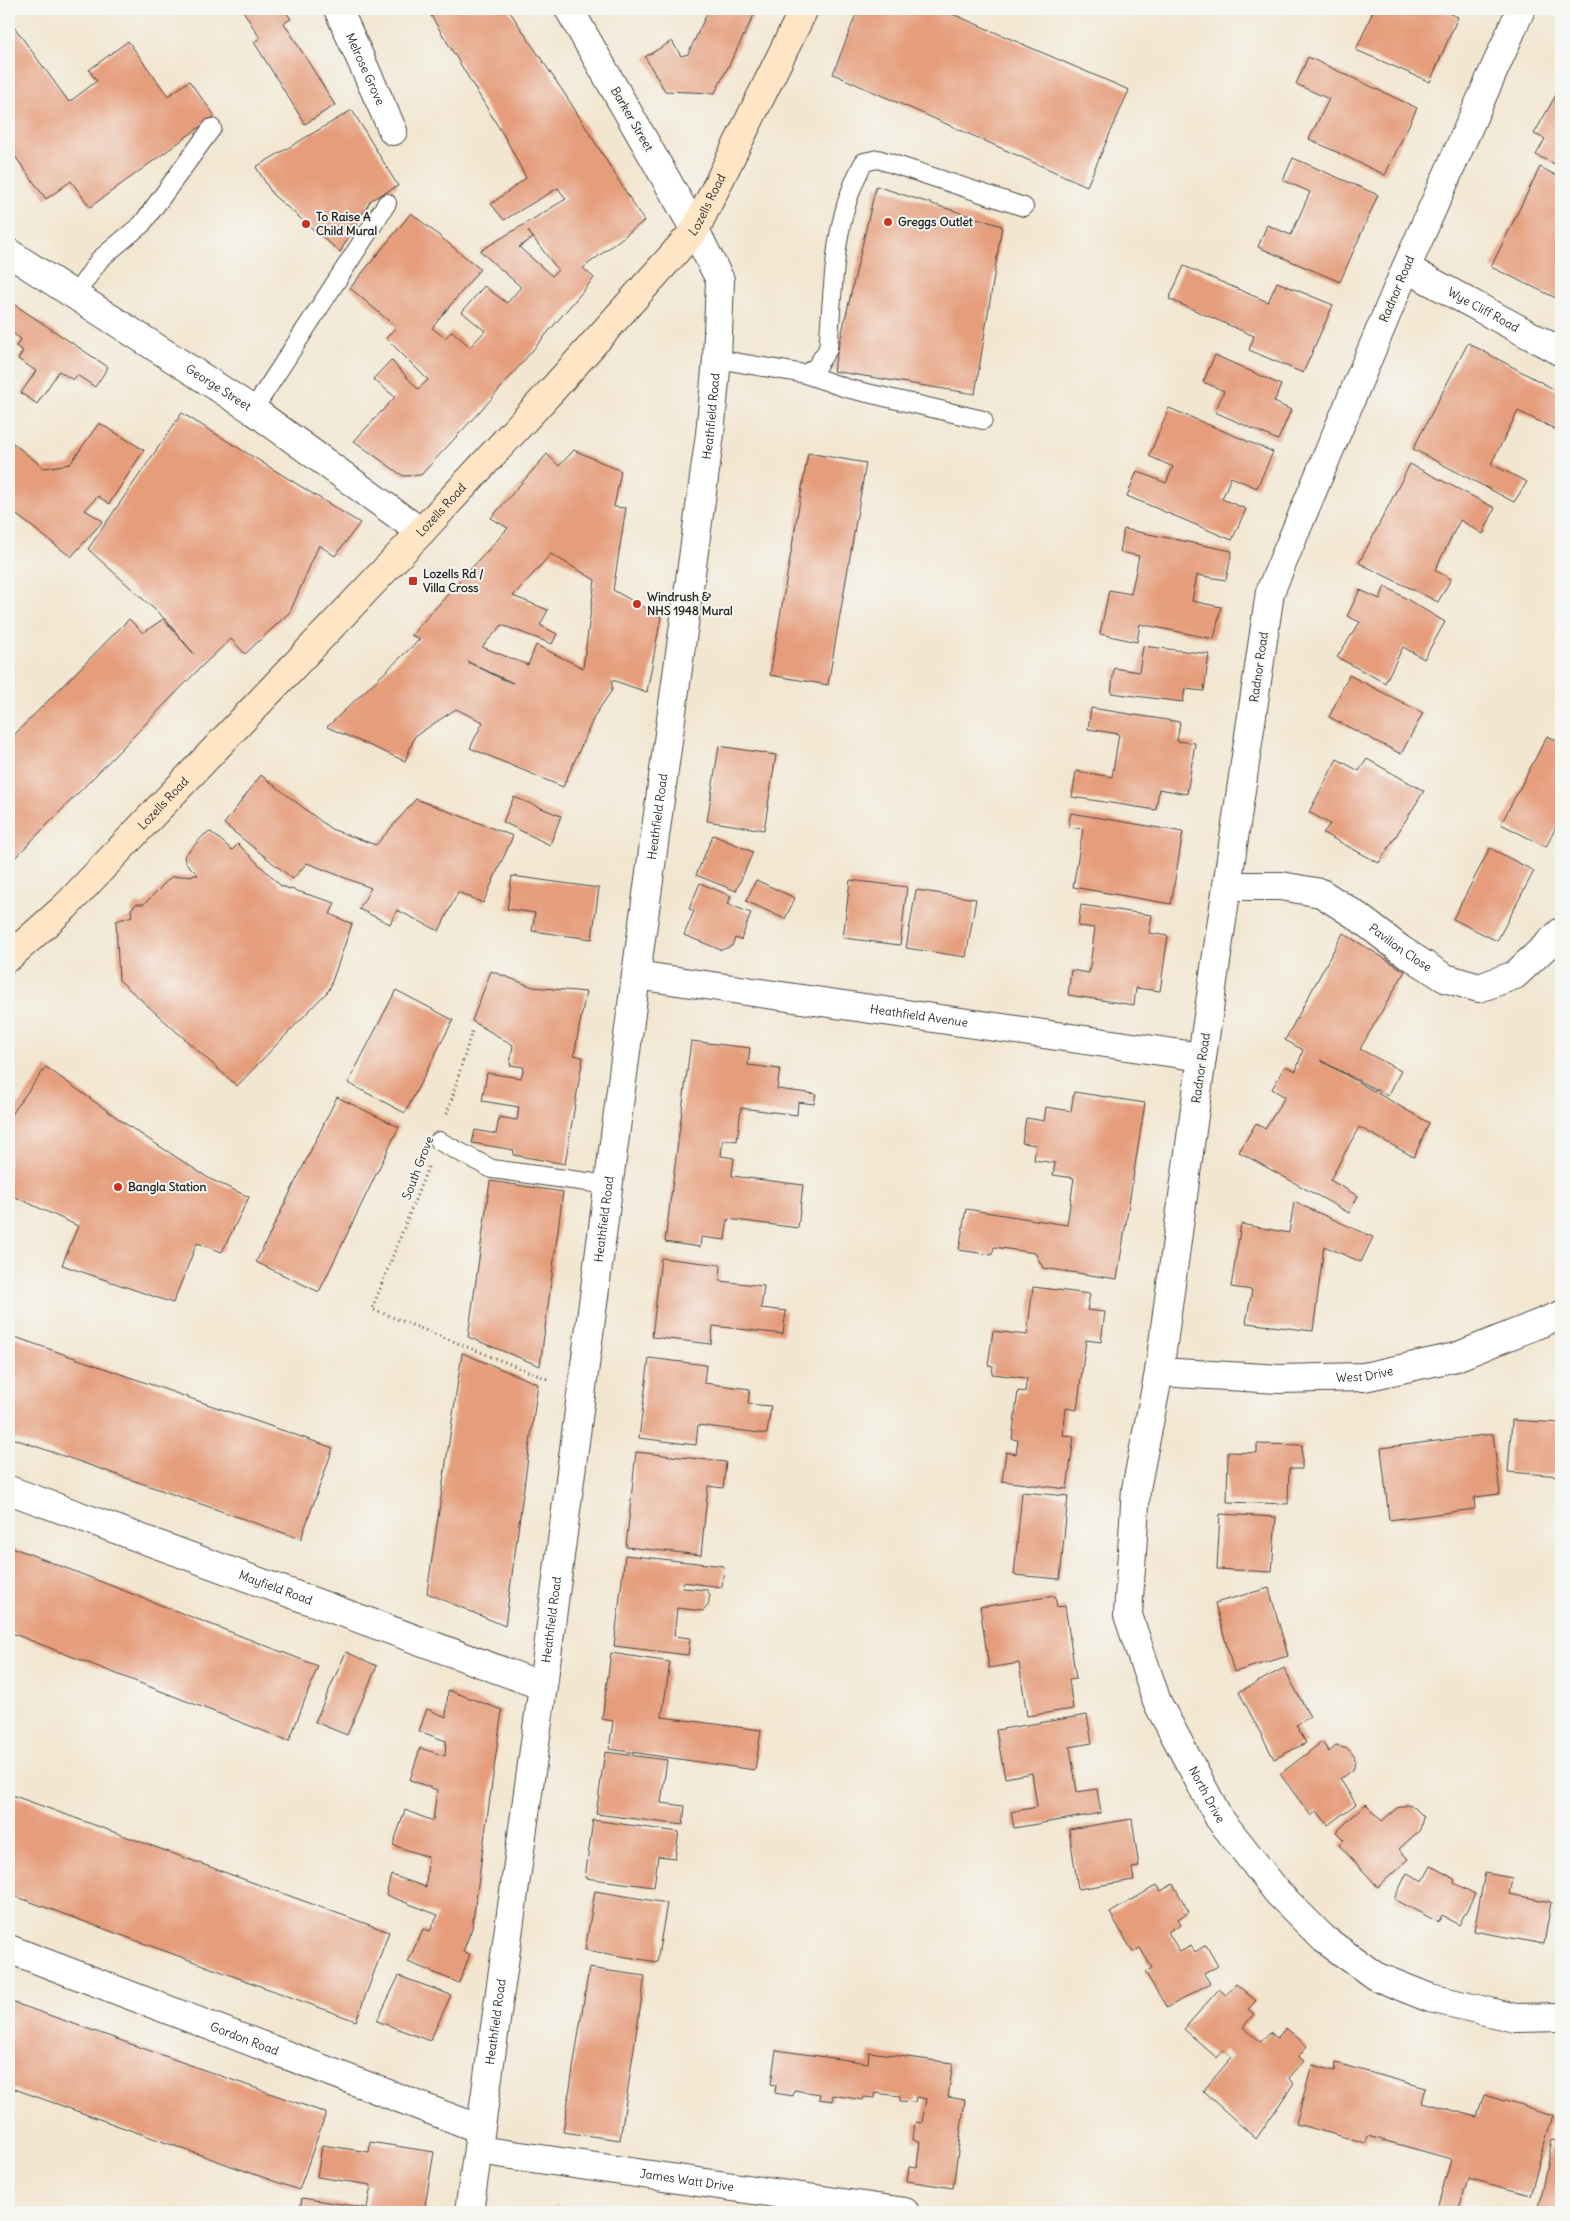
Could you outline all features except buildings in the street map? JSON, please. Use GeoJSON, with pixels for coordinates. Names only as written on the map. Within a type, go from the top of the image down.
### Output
{"type":"FeatureCollection","features":[{"type":"Feature","properties":{"kind":"main road","name":"Lozells Road"},"geometry":{"type":"LineString","coordinates":[[9,957],[66,906],[421,532],[696,230],[804,9]]}},
{"type":"Feature","properties":{"kind":"street","name":"Melrose Grove"},"geometry":{"type":"LineString","coordinates":[[338,9],[393,131]]}},
{"type":"Feature","properties":{"kind":"street","name":"Barker Street"},"geometry":{"type":"LineString","coordinates":[[570,9],[696,230]]}},
{"type":"Feature","properties":{"kind":"street","name":"Radnor Road"},"geometry":{"type":"LineString","coordinates":[[1159,1372],[1202,1057],[1270,592],[1406,268],[1521,9]]}},
{"type":"Feature","properties":{"kind":"street","name":"Heathfield Road"},"geometry":{"type":"LineString","coordinates":[[469,2212],[543,1686],[636,975],[710,434],[717,359],[720,280],[696,230]]}},
{"type":"Feature","properties":{"kind":"street","name":"George Street"},"geometry":{"type":"LineString","coordinates":[[9,253],[253,410],[421,532]]}},
{"type":"Feature","properties":{"kind":"street","name":"Wye Cliff Road"},"geometry":{"type":"LineString","coordinates":[[1406,268],[1561,352]]}},
{"type":"Feature","properties":{"kind":"street","name":"Pavilion Close"},"geometry":{"type":"LineString","coordinates":[[1227,886],[1281,886],[1321,893],[1357,916],[1400,949],[1445,978],[1479,988],[1515,975],[1561,932]]}},
{"type":"Feature","properties":{"kind":"street","name":"Heathfield Avenue"},"geometry":{"type":"LineString","coordinates":[[636,975],[1202,1057]]}},
{"type":"Feature","properties":{"kind":"street","name":"West Drive"},"geometry":{"type":"LineString","coordinates":[[1159,1372],[1280,1379],[1364,1377],[1456,1356],[1561,1315]]}},
{"type":"Feature","properties":{"kind":"street","name":"North Drive"},"geometry":{"type":"LineString","coordinates":[[1159,1372],[1136,1489],[1128,1615],[1156,1702],[1219,1818],[1278,1893],[1317,1933],[1375,1976],[1430,1998],[1515,2018],[1561,2017]]}},
{"type":"Feature","properties":{"kind":"street","name":"Mayfield Road"},"geometry":{"type":"LineString","coordinates":[[9,1490],[543,1686]]}},
{"type":"Feature","properties":{"kind":"street","name":"Gordon Road"},"geometry":{"type":"LineString","coordinates":[[9,1949],[479,2140]]}},
{"type":"Feature","properties":{"kind":"street","name":"James Watt Drive"},"geometry":{"type":"LineString","coordinates":[[479,2140],[899,2212]]}},
{"type":"Feature","properties":{"kind":"lane"},"geometry":{"type":"LineString","coordinates":[[75,296],[100,259],[142,224],[212,128]]}},
{"type":"Feature","properties":{"kind":"lane"},"geometry":{"type":"LineString","coordinates":[[805,374],[816,367],[828,349],[838,240],[848,195],[864,162],[878,159],[1024,207]]}},
{"type":"Feature","properties":{"kind":"lane"},"geometry":{"type":"LineString","coordinates":[[253,410],[387,203]]}},
{"type":"Feature","properties":{"kind":"lane"},"geometry":{"type":"LineString","coordinates":[[717,359],[805,374],[846,388],[983,420]]}},
{"type":"Feature","properties":{"kind":"lane"},"geometry":{"type":"LineString","coordinates":[[439,1141],[492,1169],[609,1185]]}},
{"type":"Feature","properties":{"kind":"path","name":"South Grove"},"geometry":{"type":"LineString","coordinates":[[472,1030],[439,1141],[372,1309],[554,1382]]}},
{"type":"Feature","properties":{"kind":"place","name":"Greggs Outlet"},"geometry":{"type":"Point","coordinates":[888,222]}},
{"type":"Feature","properties":{"kind":"place","name":"To Raise A Child Mural"},"geometry":{"type":"Point","coordinates":[306,224]}},
{"type":"Feature","properties":{"kind":"place","name":"Lozells Rd / Villa Cross"},"geometry":{"type":"Point","coordinates":[413,581]}},
{"type":"Feature","properties":{"kind":"place","name":"Windrush & NHS 1948 Mural"},"geometry":{"type":"Point","coordinates":[637,604]}},
{"type":"Feature","properties":{"kind":"place","name":"Bangla Station"},"geometry":{"type":"Point","coordinates":[118,1187]}}]}
